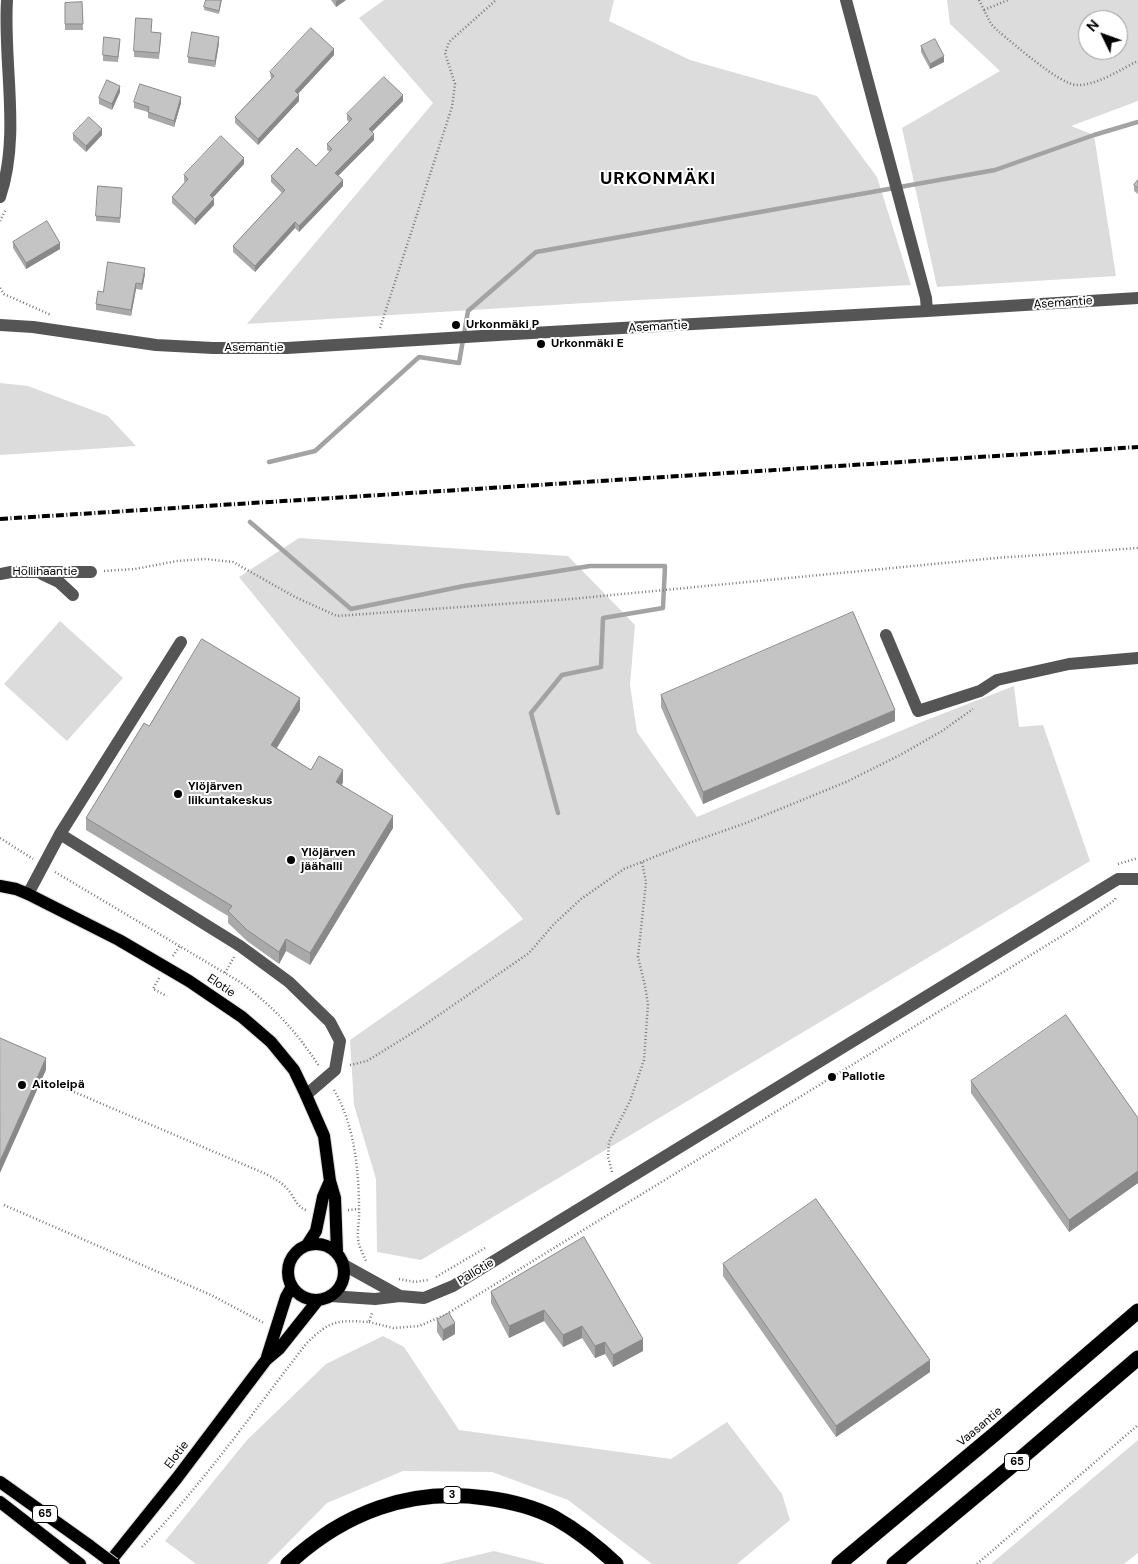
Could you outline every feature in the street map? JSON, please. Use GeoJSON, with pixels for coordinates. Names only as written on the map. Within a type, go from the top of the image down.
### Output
{"type":"FeatureCollection","features":[{"type":"Feature","properties":{"kind":"highway","name":"Vaasantie"},"geometry":{"type":"LineString","coordinates":[[839,1564],[996,1434],[1138,1311]]}},
{"type":"Feature","properties":{"kind":"highway","name":"65"},"geometry":{"type":"LineString","coordinates":[[894,1564],[1138,1358]]}},
{"type":"Feature","properties":{"kind":"highway","name":"3"},"geometry":{"type":"LineString","coordinates":[[288,1564],[307,1546],[326,1532],[361,1514],[394,1502],[417,1497],[443,1495],[475,1496],[502,1500],[553,1517],[574,1529],[597,1546],[616,1564]]}},
{"type":"Feature","properties":{"kind":"main road","name":"Elotie"},"geometry":{"type":"LineString","coordinates":[[0,876],[16,889]]}},
{"type":"Feature","properties":{"kind":"main road","name":"Elotie"},"geometry":{"type":"LineString","coordinates":[[0,886],[16,889],[28,894],[127,944],[189,981],[242,1017],[270,1042],[294,1070],[324,1136],[330,1181],[335,1198],[337,1252]]}},
{"type":"Feature","properties":{"kind":"main road","name":"Elotie"},"geometry":{"type":"LineString","coordinates":[[307,1245],[316,1231],[323,1197],[330,1181]]}},
{"type":"Feature","properties":{"kind":"main road"},"geometry":{"type":"LineString","coordinates":[[322,1244],[331,1247],[337,1252],[344,1265],[345,1272],[343,1281],[338,1289],[324,1298],[306,1298],[298,1293],[288,1278],[290,1260],[296,1252],[307,1245],[322,1244]]}},
{"type":"Feature","properties":{"kind":"main road","name":"Elotie"},"geometry":{"type":"LineString","coordinates":[[266,1360],[286,1297],[292,1286]]}},
{"type":"Feature","properties":{"kind":"main road","name":"Elotie"},"geometry":{"type":"LineString","coordinates":[[108,1564],[177,1478],[266,1360],[324,1298]]}},
{"type":"Feature","properties":{"kind":"main road","name":"65"},"geometry":{"type":"LineString","coordinates":[[0,1482],[114,1564]]}},
{"type":"Feature","properties":{"kind":"main road","name":"65"},"geometry":{"type":"LineString","coordinates":[[0,1502],[78,1563]]}},
{"type":"Feature","properties":{"kind":"street"},"geometry":{"type":"LineString","coordinates":[[0,197],[8,166],[5,109],[8,84],[7,0]]}},
{"type":"Feature","properties":{"kind":"street"},"geometry":{"type":"LineString","coordinates":[[846,0],[926,298],[927,312]]}},
{"type":"Feature","properties":{"kind":"street","name":"Asemantie"},"geometry":{"type":"LineString","coordinates":[[0,324],[33,327],[156,346],[287,348],[927,312],[1138,298]]}},
{"type":"Feature","properties":{"kind":"street","name":"Hollihaantie"},"geometry":{"type":"LineString","coordinates":[[0,574],[11,572],[91,572]]}},
{"type":"Feature","properties":{"kind":"street"},"geometry":{"type":"LineString","coordinates":[[38,572],[59,582],[73,595]]}},
{"type":"Feature","properties":{"kind":"street"},"geometry":{"type":"LineString","coordinates":[[886,635],[918,711],[980,691],[997,680],[1069,664],[1138,658]]}},
{"type":"Feature","properties":{"kind":"street"},"geometry":{"type":"LineString","coordinates":[[28,894],[60,834],[181,642]]}},
{"type":"Feature","properties":{"kind":"street"},"geometry":{"type":"LineString","coordinates":[[60,834],[216,930],[289,982],[330,1022],[340,1041],[331,1074],[306,1094]]}},
{"type":"Feature","properties":{"kind":"street","name":"Pallotie"},"geometry":{"type":"LineString","coordinates":[[324,1298],[375,1299],[400,1296],[424,1298],[453,1286],[1118,879],[1138,879]]}},
{"type":"Feature","properties":{"kind":"street","name":"Pallotie"},"geometry":{"type":"LineString","coordinates":[[344,1265],[400,1296]]}},
{"type":"Feature","properties":{"kind":"path"},"geometry":{"type":"LineString","coordinates":[[389,329],[380,329],[452,107],[455,84],[445,53],[449,42],[496,0]]}},
{"type":"Feature","properties":{"kind":"path"},"geometry":{"type":"LineString","coordinates":[[979,0],[991,24],[998,31],[1054,76],[1076,86],[1088,84],[1138,61]]}},
{"type":"Feature","properties":{"kind":"path"},"geometry":{"type":"LineString","coordinates":[[984,10],[1008,0]]}},
{"type":"Feature","properties":{"kind":"path"},"geometry":{"type":"LineString","coordinates":[[0,288],[4,294]]}},
{"type":"Feature","properties":{"kind":"path"},"geometry":{"type":"LineString","coordinates":[[0,294],[58,317]]}},
{"type":"Feature","properties":{"kind":"path"},"geometry":{"type":"LineString","coordinates":[[91,572],[135,569],[206,558],[233,562],[294,597],[336,616],[571,599],[996,558],[1138,548]]}},
{"type":"Feature","properties":{"kind":"path"},"geometry":{"type":"LineString","coordinates":[[331,1074],[366,1060],[417,1030],[529,953],[554,924],[581,899],[624,869],[746,823],[846,782],[900,755],[942,731],[973,708],[980,691]]}},
{"type":"Feature","properties":{"kind":"path"},"geometry":{"type":"LineString","coordinates":[[0,838],[240,982],[259,996],[284,1019],[331,1074],[350,1132],[356,1166],[359,1209],[358,1243],[366,1261],[382,1274],[380,1284]]}},
{"type":"Feature","properties":{"kind":"path"},"geometry":{"type":"LineString","coordinates":[[612,1172],[608,1157],[609,1142],[630,1101],[644,1060],[648,1004],[638,957],[646,882],[642,862]]}},
{"type":"Feature","properties":{"kind":"path"},"geometry":{"type":"LineString","coordinates":[[138,1550],[194,1490],[304,1346],[321,1329],[342,1320],[369,1322],[393,1328],[419,1326],[445,1315],[1078,926]]}},
{"type":"Feature","properties":{"kind":"path"},"geometry":{"type":"LineString","coordinates":[[58,1085],[266,1174]]}},
{"type":"Feature","properties":{"kind":"path"},"geometry":{"type":"LineString","coordinates":[[4,1205],[211,1295],[276,1330]]}},
{"type":"Feature","properties":{"kind":"path"},"geometry":{"type":"LineString","coordinates":[[369,1322],[375,1299]]}},
{"type":"Feature","properties":{"kind":"path"},"geometry":{"type":"LineString","coordinates":[[288,1337],[304,1346]]}},
{"type":"Feature","properties":{"kind":"path"},"geometry":{"type":"LineString","coordinates":[[976,1564],[1138,1425]]}},
{"type":"Feature","properties":{"kind":"shaded area"},"geometry":{"type":"Polygon","coordinates":[[[384,0],[614,0],[609,21],[690,60],[817,96],[877,177],[911,285],[247,324],[433,103],[359,18],[384,0]]]}},
{"type":"Feature","properties":{"kind":"shaded area"},"geometry":{"type":"Polygon","coordinates":[[[947,0],[1138,0],[1138,101],[1071,126],[1094,135],[1116,276],[937,287],[902,128],[1000,71],[950,24],[947,0]]]}},
{"type":"Feature","properties":{"kind":"shaded area"},"geometry":{"type":"Polygon","coordinates":[[[0,383],[28,386],[108,416],[136,446],[0,455],[0,383]]]}},
{"type":"Feature","properties":{"kind":"shaded area"},"geometry":{"type":"Polygon","coordinates":[[[299,538],[568,556],[635,625],[630,685],[637,732],[697,817],[924,721],[1014,686],[1019,727],[1043,725],[1090,861],[421,1260],[377,1252],[376,1179],[354,1105],[350,1040],[523,919],[389,761],[239,577],[299,538]]]}},
{"type":"Feature","properties":{"kind":"shaded area"},"geometry":{"type":"Polygon","coordinates":[[[60,621],[123,678],[67,741],[4,684],[60,621]]]}},
{"type":"Feature","properties":{"kind":"shaded area"},"geometry":{"type":"Polygon","coordinates":[[[383,1336],[404,1347],[459,1430],[671,1459],[727,1422],[782,1494],[790,1520],[737,1564],[652,1564],[568,1500],[492,1472],[403,1471],[327,1503],[267,1564],[196,1564],[165,1541],[247,1440],[326,1364],[383,1336]]]}},
{"type":"Feature","properties":{"kind":"shaded area"},"geometry":{"type":"Polygon","coordinates":[[[1138,1440],[1138,1553],[1124,1564],[991,1564],[1138,1440]]]}},
{"type":"Feature","properties":{"kind":"shaded area"},"geometry":{"type":"Polygon","coordinates":[[[494,1551],[546,1564],[440,1564],[494,1551]]]}},
{"type":"Feature","properties":{"kind":"building"},"geometry":{"type":"Polygon","coordinates":[[[206,0],[221,0],[219,11],[204,7],[206,0]]]}},
{"type":"Feature","properties":{"kind":"building"},"geometry":{"type":"Polygon","coordinates":[[[82,2],[83,24],[65,24],[65,3],[82,2]]]}},
{"type":"Feature","properties":{"kind":"building"},"geometry":{"type":"Polygon","coordinates":[[[136,18],[152,19],[151,32],[161,33],[159,53],[134,51],[136,18]]]}},
{"type":"Feature","properties":{"kind":"building"},"geometry":{"type":"Polygon","coordinates":[[[311,28],[334,49],[295,91],[299,95],[258,139],[235,117],[274,76],[270,72],[311,28]]]}},
{"type":"Feature","properties":{"kind":"building"},"geometry":{"type":"Polygon","coordinates":[[[192,32],[219,37],[215,61],[188,57],[192,32]]]}},
{"type":"Feature","properties":{"kind":"building"},"geometry":{"type":"Polygon","coordinates":[[[104,37],[120,39],[118,57],[103,55],[104,37]]]}},
{"type":"Feature","properties":{"kind":"building"},"geometry":{"type":"Polygon","coordinates":[[[935,39],[944,56],[930,64],[921,46],[935,39]]]}},
{"type":"Feature","properties":{"kind":"building"},"geometry":{"type":"Polygon","coordinates":[[[384,77],[403,95],[369,129],[374,134],[335,173],[343,180],[299,226],[295,222],[255,266],[233,246],[285,190],[271,176],[297,148],[316,166],[332,149],[327,144],[352,119],[347,114],[384,77]]]}},
{"type":"Feature","properties":{"kind":"building"},"geometry":{"type":"Polygon","coordinates":[[[107,80],[120,86],[112,104],[99,98],[107,80]]]}},
{"type":"Feature","properties":{"kind":"building"},"geometry":{"type":"Polygon","coordinates":[[[140,84],[181,97],[174,121],[148,112],[149,107],[134,102],[140,84]]]}},
{"type":"Feature","properties":{"kind":"building"},"geometry":{"type":"Polygon","coordinates":[[[89,117],[102,129],[86,146],[73,134],[89,117]]]}},
{"type":"Feature","properties":{"kind":"building"},"geometry":{"type":"Polygon","coordinates":[[[221,136],[244,158],[210,195],[214,199],[195,219],[172,197],[188,179],[184,175],[221,136]]]}},
{"type":"Feature","properties":{"kind":"building"},"geometry":{"type":"Polygon","coordinates":[[[1138,180],[1138,188],[1134,185],[1138,180]]]}},
{"type":"Feature","properties":{"kind":"building"},"geometry":{"type":"Polygon","coordinates":[[[98,186],[122,188],[120,218],[96,216],[98,186]]]}},
{"type":"Feature","properties":{"kind":"building"},"geometry":{"type":"Polygon","coordinates":[[[47,221],[60,243],[26,263],[13,242],[47,221]]]}},
{"type":"Feature","properties":{"kind":"building"},"geometry":{"type":"Polygon","coordinates":[[[108,262],[145,268],[142,284],[136,283],[131,310],[96,304],[98,291],[103,292],[108,262]]]}},
{"type":"Feature","properties":{"kind":"building"},"geometry":{"type":"Polygon","coordinates":[[[853,612],[895,710],[703,792],[661,695],[853,612]]]}},
{"type":"Feature","properties":{"kind":"building"},"geometry":{"type":"Polygon","coordinates":[[[202,639],[300,698],[271,745],[311,770],[319,756],[343,770],[336,782],[393,816],[310,953],[286,939],[279,952],[247,930],[228,911],[232,906],[86,818],[144,723],[149,726],[202,639]]]}},
{"type":"Feature","properties":{"kind":"building"},"geometry":{"type":"Polygon","coordinates":[[[1066,1015],[1138,1118],[1138,1171],[1069,1220],[971,1081],[1066,1015]]]}},
{"type":"Feature","properties":{"kind":"building"},"geometry":{"type":"Polygon","coordinates":[[[0,1038],[46,1058],[0,1161],[0,1038]]]}},
{"type":"Feature","properties":{"kind":"building"},"geometry":{"type":"Polygon","coordinates":[[[816,1199],[930,1360],[836,1426],[723,1264],[816,1199]]]}},
{"type":"Feature","properties":{"kind":"building"},"geometry":{"type":"Polygon","coordinates":[[[584,1237],[643,1339],[613,1355],[605,1342],[595,1346],[582,1326],[563,1335],[544,1310],[509,1326],[491,1292],[584,1237]]]}},
{"type":"Feature","properties":{"kind":"building"},"geometry":{"type":"Polygon","coordinates":[[[449,1313],[455,1323],[443,1330],[437,1320],[449,1313]]]}},
{"type":"Feature","properties":{"kind":"waterway"},"geometry":{"type":"LineString","coordinates":[[269,462],[315,451],[419,357],[459,363],[468,311],[536,252],[995,170],[1094,135],[1138,122]]}},
{"type":"Feature","properties":{"kind":"waterway"},"geometry":{"type":"LineString","coordinates":[[250,522],[351,609],[464,586],[590,566],[665,566],[663,608],[603,618],[601,667],[562,675],[531,713],[558,813]]}},
{"type":"Feature","properties":{"kind":"railway"},"geometry":{"type":"LineString","coordinates":[[0,519],[1138,447]]}},
{"type":"Feature","properties":{"kind":"place","name":"Urkonmäki P"},"geometry":{"type":"Point","coordinates":[456,325]}},
{"type":"Feature","properties":{"kind":"place","name":"Urkonmäki E"},"geometry":{"type":"Point","coordinates":[541,344]}},
{"type":"Feature","properties":{"kind":"place","name":"Ylöjärven liikuntakeskus"},"geometry":{"type":"Point","coordinates":[178,794]}},
{"type":"Feature","properties":{"kind":"place","name":"Ylöjärven jäähalli"},"geometry":{"type":"Point","coordinates":[291,860]}},
{"type":"Feature","properties":{"kind":"place","name":"Pallotie"},"geometry":{"type":"Point","coordinates":[832,1077]}},
{"type":"Feature","properties":{"kind":"place","name":"Aitoleipä"},"geometry":{"type":"Point","coordinates":[22,1085]}},
{"type":"Feature","properties":{"kind":"district","name":"URKONMÄKI"},"geometry":{"type":"Point","coordinates":[658,179]}}]}
